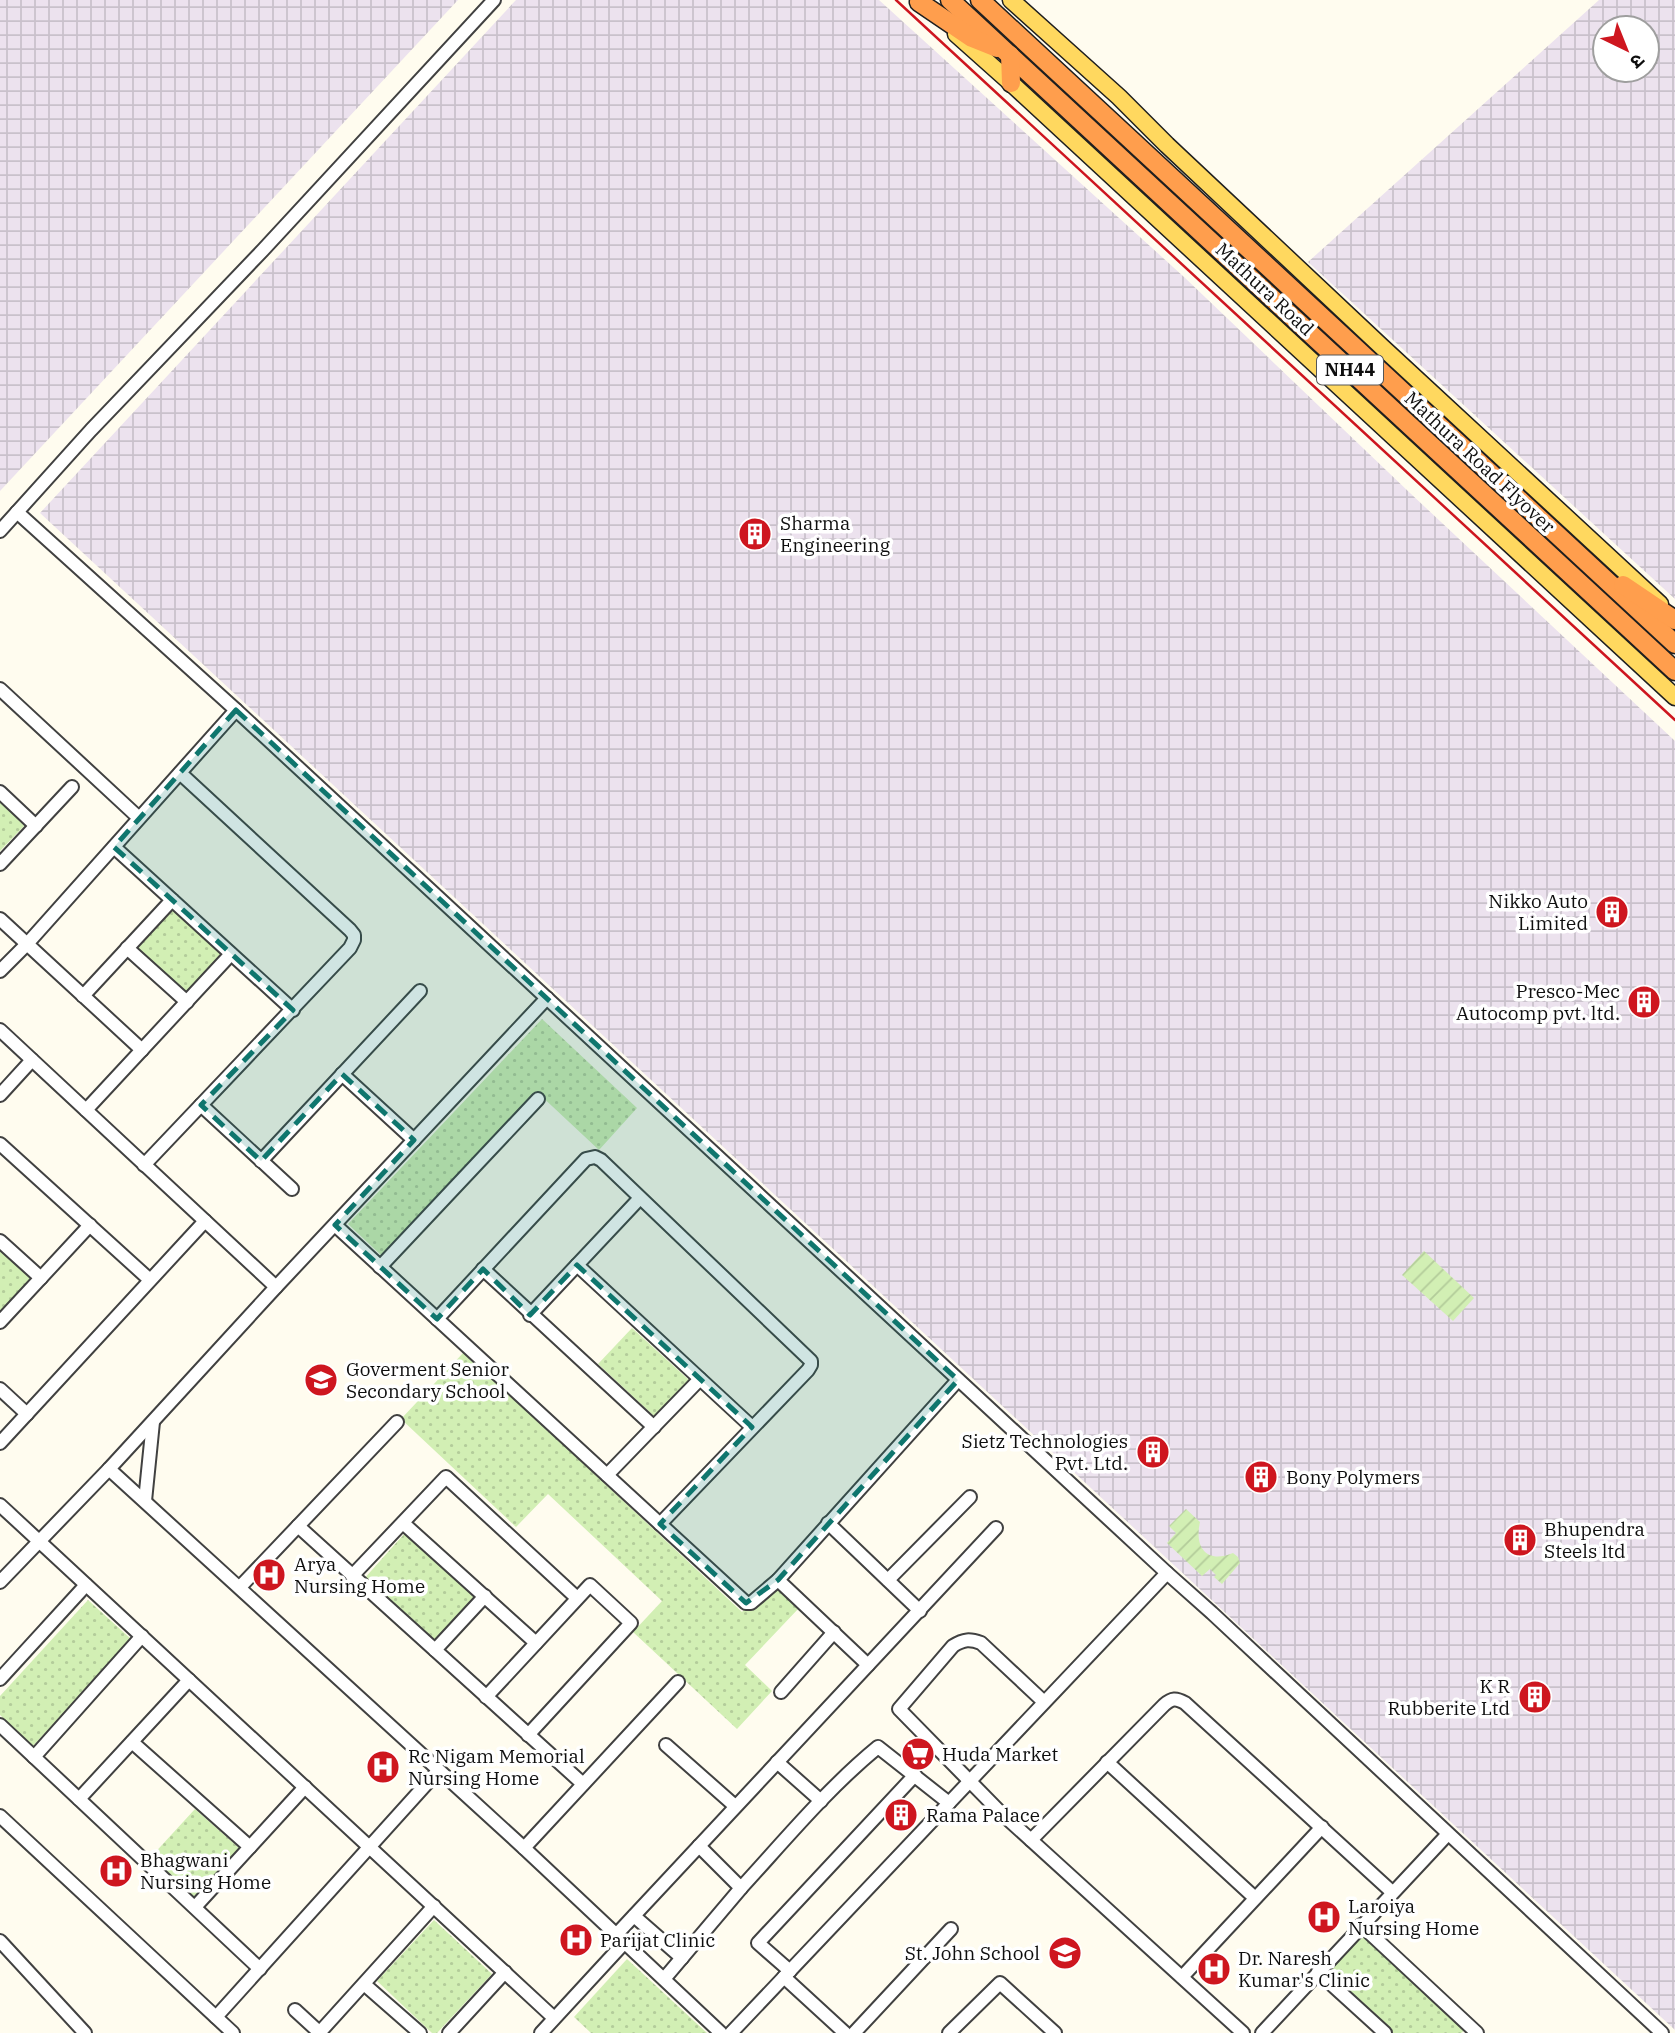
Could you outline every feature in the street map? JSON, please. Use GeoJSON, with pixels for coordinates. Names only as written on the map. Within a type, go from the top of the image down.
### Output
{"type":"FeatureCollection","features":[{"type":"Feature","properties":{"kind":"highway","name":"NH44"},"geometry":{"type":"LineString","coordinates":[[950,0],[1007,53]]}},
{"type":"Feature","properties":{"kind":"highway","name":"Mathura Road"},"geometry":{"type":"LineString","coordinates":[[980,0],[1590,566]]}},
{"type":"Feature","properties":{"kind":"highway"},"geometry":{"type":"LineString","coordinates":[[918,1],[972,38],[1007,53],[1011,83]]}},
{"type":"Feature","properties":{"kind":"highway","name":"Mathura Road Flyover"},"geometry":{"type":"LineString","coordinates":[[1007,53],[1675,671]]}},
{"type":"Feature","properties":{"kind":"highway","name":"NH44"},"geometry":{"type":"LineString","coordinates":[[1590,566],[1675,644]]}},
{"type":"Feature","properties":{"kind":"highway"},"geometry":{"type":"LineString","coordinates":[[1590,566],[1675,618]]}},
{"type":"Feature","properties":{"kind":"main road","name":"Mathura Road"},"geometry":{"type":"LineString","coordinates":[[1011,0],[1119,97],[1382,347],[1675,618]]}},
{"type":"Feature","properties":{"kind":"main road","name":"Mathura Road"},"geometry":{"type":"LineString","coordinates":[[918,1],[1011,83],[1675,697]]}},
{"type":"Feature","properties":{"kind":"street"},"geometry":{"type":"LineString","coordinates":[[0,531],[91,430],[263,250],[494,0]]}},
{"type":"Feature","properties":{"kind":"street"},"geometry":{"type":"LineString","coordinates":[[17,512],[236,710],[1662,2033]]}},
{"type":"Feature","properties":{"kind":"street"},"geometry":{"type":"LineString","coordinates":[[0,689],[139,818]]}},
{"type":"Feature","properties":{"kind":"street"},"geometry":{"type":"LineString","coordinates":[[0,971],[236,710]]}},
{"type":"Feature","properties":{"kind":"street"},"geometry":{"type":"LineString","coordinates":[[144,1165],[293,1010],[350,948],[354,940],[354,934],[180,773]]}},
{"type":"Feature","properties":{"kind":"street"},"geometry":{"type":"LineString","coordinates":[[0,864],[72,787]]}},
{"type":"Feature","properties":{"kind":"street"},"geometry":{"type":"LineString","coordinates":[[0,792],[36,826]]}},
{"type":"Feature","properties":{"kind":"street"},"geometry":{"type":"LineString","coordinates":[[114,847],[293,1010]]}},
{"type":"Feature","properties":{"kind":"street"},"geometry":{"type":"LineString","coordinates":[[83,996],[172,900]]}},
{"type":"Feature","properties":{"kind":"street"},"geometry":{"type":"LineString","coordinates":[[0,919],[142,1050]]}},
{"type":"Feature","properties":{"kind":"street"},"geometry":{"type":"LineString","coordinates":[[127,948],[187,1002]]}},
{"type":"Feature","properties":{"kind":"street"},"geometry":{"type":"LineString","coordinates":[[86,1110],[231,954]]}},
{"type":"Feature","properties":{"kind":"street"},"geometry":{"type":"LineString","coordinates":[[261,1161],[420,991]]}},
{"type":"Feature","properties":{"kind":"street"},"geometry":{"type":"LineString","coordinates":[[0,1582],[109,1469],[547,998]]}},
{"type":"Feature","properties":{"kind":"street"},"geometry":{"type":"LineString","coordinates":[[0,1030],[276,1287]]}},
{"type":"Feature","properties":{"kind":"street"},"geometry":{"type":"LineString","coordinates":[[0,1095],[32,1060]]}},
{"type":"Feature","properties":{"kind":"street"},"geometry":{"type":"LineString","coordinates":[[342,1074],[414,1140]]}},
{"type":"Feature","properties":{"kind":"street"},"geometry":{"type":"LineString","coordinates":[[380,1267],[538,1099]]}},
{"type":"Feature","properties":{"kind":"street"},"geometry":{"type":"LineString","coordinates":[[201,1105],[292,1189]]}},
{"type":"Feature","properties":{"kind":"street"},"geometry":{"type":"LineString","coordinates":[[0,1144],[150,1280]]}},
{"type":"Feature","properties":{"kind":"street"},"geometry":{"type":"LineString","coordinates":[[437,1319],[586,1159],[591,1156],[601,1160],[811,1361],[808,1370],[660,1524]]}},
{"type":"Feature","properties":{"kind":"street"},"geometry":{"type":"LineString","coordinates":[[530,1315],[640,1198]]}},
{"type":"Feature","properties":{"kind":"street"},"geometry":{"type":"LineString","coordinates":[[0,1443],[205,1221]]}},
{"type":"Feature","properties":{"kind":"street"},"geometry":{"type":"LineString","coordinates":[[0,1322],[90,1225]]}},
{"type":"Feature","properties":{"kind":"street"},"geometry":{"type":"LineString","coordinates":[[334,1225],[746,1603],[751,1603],[778,1580],[958,1380]]}},
{"type":"Feature","properties":{"kind":"street"},"geometry":{"type":"LineString","coordinates":[[0,1241],[41,1278]]}},
{"type":"Feature","properties":{"kind":"street"},"geometry":{"type":"LineString","coordinates":[[577,1265],[752,1427]]}},
{"type":"Feature","properties":{"kind":"street"},"geometry":{"type":"LineString","coordinates":[[483,1269],[654,1427]]}},
{"type":"Feature","properties":{"kind":"street"},"geometry":{"type":"LineString","coordinates":[[607,1475],[700,1379]]}},
{"type":"Feature","properties":{"kind":"street"},"geometry":{"type":"LineString","coordinates":[[0,1389],[27,1414]]}},
{"type":"Feature","properties":{"kind":"street"},"geometry":{"type":"LineString","coordinates":[[145,1501],[153,1422]]}},
{"type":"Feature","properties":{"kind":"street"},"geometry":{"type":"LineString","coordinates":[[240,1587],[397,1422]]}},
{"type":"Feature","properties":{"kind":"street"},"geometry":{"type":"LineString","coordinates":[[109,1469],[524,1848],[721,2033]]}},
{"type":"Feature","properties":{"kind":"street"},"geometry":{"type":"LineString","coordinates":[[352,1576],[446,1477],[577,1598]]}},
{"type":"Feature","properties":{"kind":"street"},"geometry":{"type":"LineString","coordinates":[[887,1580],[970,1497]]}},
{"type":"Feature","properties":{"kind":"street"},"geometry":{"type":"LineString","coordinates":[[0,1505],[554,2018]]}},
{"type":"Feature","properties":{"kind":"street"},"geometry":{"type":"LineString","coordinates":[[403,1523],[536,1643]]}},
{"type":"Feature","properties":{"kind":"street"},"geometry":{"type":"LineString","coordinates":[[828,1523],[920,1611]]}},
{"type":"Feature","properties":{"kind":"street"},"geometry":{"type":"LineString","coordinates":[[298,1526],[583,1784]]}},
{"type":"Feature","properties":{"kind":"street"},"geometry":{"type":"LineString","coordinates":[[541,2033],[619,1939],[634,1916],[996,1528]]}},
{"type":"Feature","properties":{"kind":"street"},"geometry":{"type":"LineString","coordinates":[[731,2033],[1167,1573]]}},
{"type":"Feature","properties":{"kind":"street"},"geometry":{"type":"LineString","coordinates":[[778,1580],[868,1665]]}},
{"type":"Feature","properties":{"kind":"street"},"geometry":{"type":"LineString","coordinates":[[0,1679],[86,1585]]}},
{"type":"Feature","properties":{"kind":"street"},"geometry":{"type":"LineString","coordinates":[[486,1697],[590,1585],[631,1623],[528,1735]]}},
{"type":"Feature","properties":{"kind":"street"},"geometry":{"type":"LineString","coordinates":[[435,1650],[485,1596]]}},
{"type":"Feature","properties":{"kind":"street"},"geometry":{"type":"LineString","coordinates":[[781,1692],[834,1633]]}},
{"type":"Feature","properties":{"kind":"street"},"geometry":{"type":"LineString","coordinates":[[34,1757],[142,1636]]}},
{"type":"Feature","properties":{"kind":"street"},"geometry":{"type":"LineString","coordinates":[[1044,1703],[981,1643],[970,1639],[954,1646],[899,1709],[999,1811],[1243,2033]]}},
{"type":"Feature","properties":{"kind":"street"},"geometry":{"type":"LineString","coordinates":[[79,1799],[189,1680]]}},
{"type":"Feature","properties":{"kind":"street"},"geometry":{"type":"LineString","coordinates":[[524,1848],[678,1682]]}},
{"type":"Feature","properties":{"kind":"street"},"geometry":{"type":"LineString","coordinates":[[1031,1840],[1170,1699],[1177,1698],[1392,1892]]}},
{"type":"Feature","properties":{"kind":"street"},"geometry":{"type":"LineString","coordinates":[[0,1725],[260,1969]]}},
{"type":"Feature","properties":{"kind":"street"},"geometry":{"type":"LineString","coordinates":[[132,1742],[250,1847]]}},
{"type":"Feature","properties":{"kind":"street"},"geometry":{"type":"LineString","coordinates":[[666,1745],[735,1806]]}},
{"type":"Feature","properties":{"kind":"street"},"geometry":{"type":"LineString","coordinates":[[664,1979],[741,1888],[821,1801],[878,1747],[949,1803]]}},
{"type":"Feature","properties":{"kind":"street"},"geometry":{"type":"LineString","coordinates":[[777,1762],[821,1801]]}},
{"type":"Feature","properties":{"kind":"street"},"geometry":{"type":"LineString","coordinates":[[1107,1762],[1255,1898]]}},
{"type":"Feature","properties":{"kind":"street"},"geometry":{"type":"LineString","coordinates":[[216,2017],[438,1771]]}},
{"type":"Feature","properties":{"kind":"street"},"geometry":{"type":"LineString","coordinates":[[845,2033],[758,1943],[915,1775]]}},
{"type":"Feature","properties":{"kind":"street"},"geometry":{"type":"LineString","coordinates":[[195,1907],[305,1787]]}},
{"type":"Feature","properties":{"kind":"street"},"geometry":{"type":"LineString","coordinates":[[0,1816],[233,2033]]}},
{"type":"Feature","properties":{"kind":"street"},"geometry":{"type":"LineString","coordinates":[[1182,1977],[1322,1827]]}},
{"type":"Feature","properties":{"kind":"street"},"geometry":{"type":"LineString","coordinates":[[1262,2033],[1448,1834]]}},
{"type":"Feature","properties":{"kind":"street"},"geometry":{"type":"LineString","coordinates":[[699,1846],[741,1888]]}},
{"type":"Feature","properties":{"kind":"street"},"geometry":{"type":"LineString","coordinates":[[295,2010],[320,2033],[433,1906]]}},
{"type":"Feature","properties":{"kind":"street"},"geometry":{"type":"LineString","coordinates":[[634,1916],[682,1958]]}},
{"type":"Feature","properties":{"kind":"street"},"geometry":{"type":"LineString","coordinates":[[1361,1925],[1473,2032]]}},
{"type":"Feature","properties":{"kind":"street"},"geometry":{"type":"LineString","coordinates":[[853,2033],[951,1928]]}},
{"type":"Feature","properties":{"kind":"street"},"geometry":{"type":"LineString","coordinates":[[0,1941],[85,2033]]}},
{"type":"Feature","properties":{"kind":"street"},"geometry":{"type":"LineString","coordinates":[[449,2033],[505,1972]]}},
{"type":"Feature","properties":{"kind":"street"},"geometry":{"type":"LineString","coordinates":[[1318,1972],[1385,2033]]}},
{"type":"Feature","properties":{"kind":"street"},"geometry":{"type":"LineString","coordinates":[[949,2033],[1000,1983],[1055,2033]]}},
{"type":"Feature","properties":{"kind":"street"},"geometry":{"type":"LineString","coordinates":[[364,1984],[420,2033]]}},
{"type":"Feature","properties":{"kind":"highlighted area"},"geometry":{"type":"Polygon","coordinates":[[[236,710],[958,1380],[778,1580],[746,1603],[660,1524],[752,1427],[577,1265],[530,1315],[483,1269],[437,1319],[335,1225],[414,1140],[342,1074],[261,1161],[201,1105],[293,1010],[114,847],[236,710]]]}},
{"type":"Feature","properties":{"kind":"shaded area"},"geometry":{"type":"Polygon","coordinates":[[[0,0],[458,0],[0,491],[0,0]]]}},
{"type":"Feature","properties":{"kind":"shaded area"},"geometry":{"type":"Polygon","coordinates":[[[516,0],[879,0],[1184,277],[1675,741],[1675,2030],[40,513],[516,0]]]}},
{"type":"Feature","properties":{"kind":"shaded area"},"geometry":{"type":"Polygon","coordinates":[[[1599,0],[1675,0],[1675,599],[1308,262],[1599,0]]]}},
{"type":"Feature","properties":{"kind":"green space"},"geometry":{"type":"Polygon","coordinates":[[[0,797],[27,823],[0,851],[0,797]]]}},
{"type":"Feature","properties":{"kind":"green space"},"geometry":{"type":"Polygon","coordinates":[[[173,907],[225,953],[187,995],[136,949],[173,907]]]}},
{"type":"Feature","properties":{"kind":"green space"},"geometry":{"type":"Polygon","coordinates":[[[542,1019],[637,1108],[599,1150],[537,1092],[382,1256],[348,1224],[542,1019]]]}},
{"type":"Feature","properties":{"kind":"green space"},"geometry":{"type":"Polygon","coordinates":[[[0,1249],[33,1278],[0,1314],[0,1249]]]}},
{"type":"Feature","properties":{"kind":"green space"},"geometry":{"type":"Polygon","coordinates":[[[1424,1251],[1474,1298],[1453,1321],[1402,1275],[1424,1251]]]}},
{"type":"Feature","properties":{"kind":"green space"},"geometry":{"type":"Polygon","coordinates":[[[632,1328],[689,1380],[655,1417],[598,1364],[632,1328]]]}},
{"type":"Feature","properties":{"kind":"green space"},"geometry":{"type":"Polygon","coordinates":[[[464,1352],[742,1612],[771,1582],[799,1608],[745,1665],[772,1691],[737,1729],[633,1632],[662,1601],[548,1494],[516,1527],[401,1419],[464,1352]]]}},
{"type":"Feature","properties":{"kind":"green space"},"geometry":{"type":"Polygon","coordinates":[[[1186,1509],[1200,1522],[1199,1539],[1204,1551],[1216,1556],[1233,1553],[1238,1557],[1240,1563],[1222,1584],[1210,1569],[1202,1576],[1167,1543],[1176,1533],[1169,1526],[1186,1509]]]}},
{"type":"Feature","properties":{"kind":"green space"},"geometry":{"type":"Polygon","coordinates":[[[405,1533],[475,1596],[433,1642],[363,1580],[405,1533]]]}},
{"type":"Feature","properties":{"kind":"green space"},"geometry":{"type":"Polygon","coordinates":[[[88,1600],[131,1639],[33,1746],[0,1715],[0,1696],[88,1600]]]}},
{"type":"Feature","properties":{"kind":"green space"},"geometry":{"type":"Polygon","coordinates":[[[195,1809],[239,1848],[194,1897],[150,1858],[195,1809]]]}},
{"type":"Feature","properties":{"kind":"green space"},"geometry":{"type":"Polygon","coordinates":[[[434,1920],[492,1974],[437,2033],[432,2033],[377,1981],[434,1920]]]}},
{"type":"Feature","properties":{"kind":"green space"},"geometry":{"type":"Polygon","coordinates":[[[1363,1934],[1465,2030],[1461,2033],[1392,2033],[1327,1972],[1363,1934]]]}},
{"type":"Feature","properties":{"kind":"green space"},"geometry":{"type":"Polygon","coordinates":[[[627,1959],[707,2033],[591,2033],[574,2017],[627,1959]]]}},
{"type":"Feature","properties":{"kind":"railway"},"geometry":{"type":"LineString","coordinates":[[896,0],[1675,720]]}},
{"type":"Feature","properties":{"kind":"place","name":"Sharma Engineering"},"geometry":{"type":"Point","coordinates":[755,534]}},
{"type":"Feature","properties":{"kind":"place","name":"Nikko Auto Limited"},"geometry":{"type":"Point","coordinates":[1612,912]}},
{"type":"Feature","properties":{"kind":"place","name":"Presco-Mec Autocomp pvt. ltd."},"geometry":{"type":"Point","coordinates":[1644,1002]}},
{"type":"Feature","properties":{"kind":"place","name":"Goverment Senior Secondary School"},"geometry":{"type":"Point","coordinates":[321,1380]}},
{"type":"Feature","properties":{"kind":"place","name":"Sietz Technologies Pvt. Ltd."},"geometry":{"type":"Point","coordinates":[1153,1452]}},
{"type":"Feature","properties":{"kind":"place","name":"Bony Polymers"},"geometry":{"type":"Point","coordinates":[1261,1477]}},
{"type":"Feature","properties":{"kind":"place","name":"Bhupendra Steels ltd"},"geometry":{"type":"Point","coordinates":[1520,1540]}},
{"type":"Feature","properties":{"kind":"place","name":"Arya Nursing Home"},"geometry":{"type":"Point","coordinates":[269,1575]}},
{"type":"Feature","properties":{"kind":"place","name":"K R Rubberite Ltd"},"geometry":{"type":"Point","coordinates":[1535,1697]}},
{"type":"Feature","properties":{"kind":"place","name":"Huda Market"},"geometry":{"type":"Point","coordinates":[918,1754]}},
{"type":"Feature","properties":{"kind":"place","name":"Rc Nigam Memorial Nursing Home"},"geometry":{"type":"Point","coordinates":[383,1767]}},
{"type":"Feature","properties":{"kind":"place","name":"Rama Palace"},"geometry":{"type":"Point","coordinates":[901,1815]}},
{"type":"Feature","properties":{"kind":"place","name":"Bhagwani Nursing Home"},"geometry":{"type":"Point","coordinates":[116,1871]}},
{"type":"Feature","properties":{"kind":"place","name":"Laroiya Nursing Home"},"geometry":{"type":"Point","coordinates":[1324,1917]}},
{"type":"Feature","properties":{"kind":"place","name":"Parijat Clinic"},"geometry":{"type":"Point","coordinates":[576,1940]}},
{"type":"Feature","properties":{"kind":"place","name":"St. John School"},"geometry":{"type":"Point","coordinates":[1065,1953]}},
{"type":"Feature","properties":{"kind":"place","name":"Dr. Naresh Kumar's Clinic"},"geometry":{"type":"Point","coordinates":[1214,1969]}}]}
